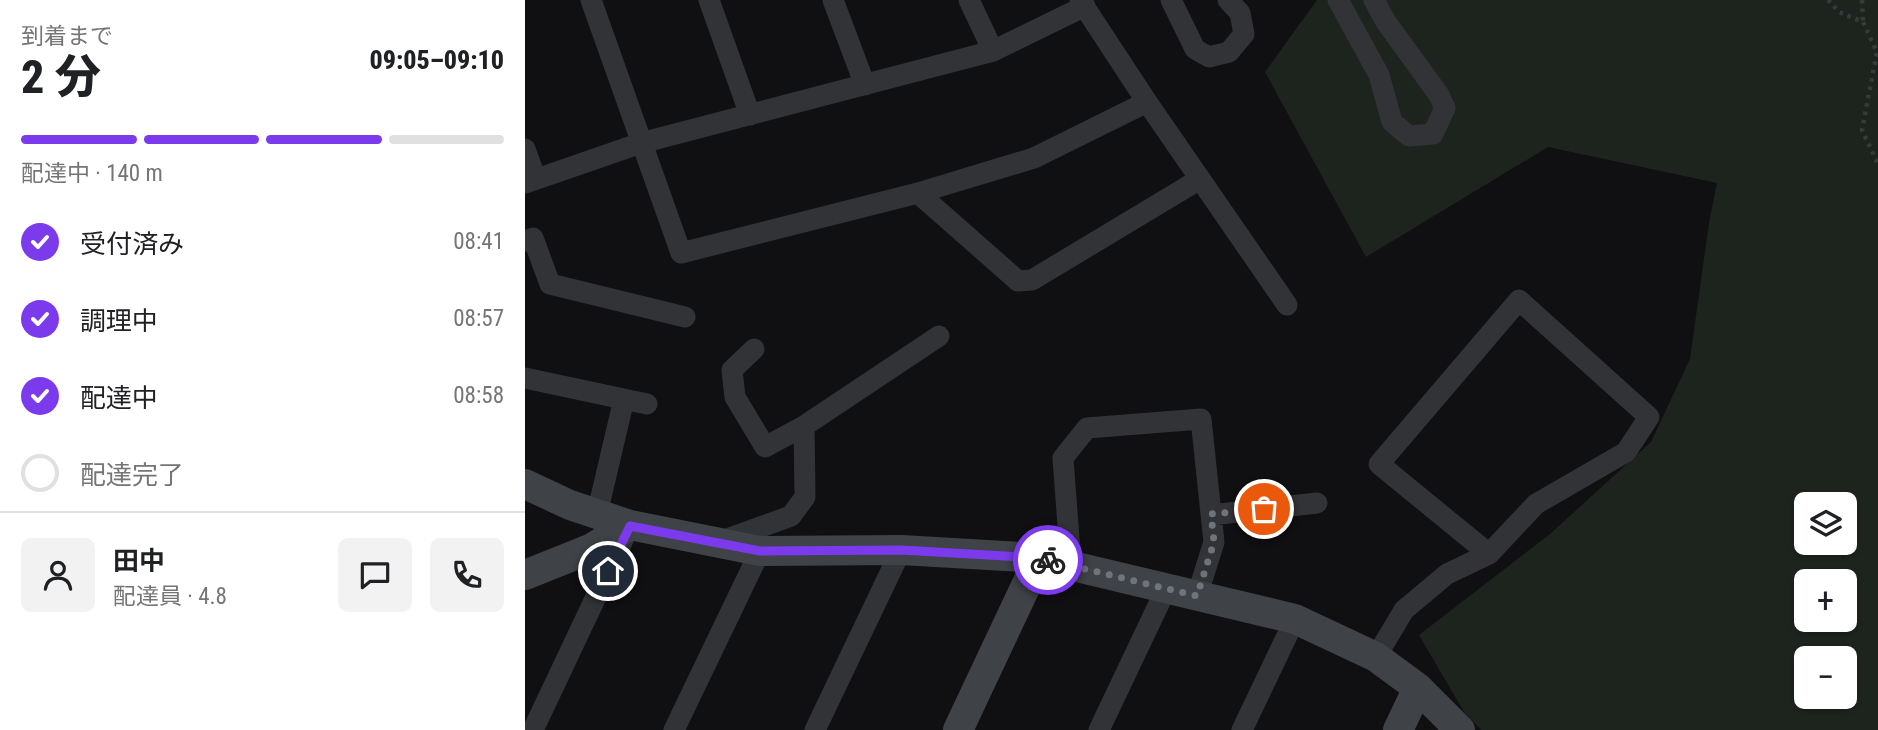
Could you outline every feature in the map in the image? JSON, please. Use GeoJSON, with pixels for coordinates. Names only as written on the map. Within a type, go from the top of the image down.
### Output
{"type":"FeatureCollection","features":[{"type":"Feature","properties":{"kind":"street"},"geometry":{"type":"LineString","coordinates":[[591,0],[681,253],[918,193],[1034,158],[1147,102]]}},
{"type":"Feature","properties":{"kind":"street"},"geometry":{"type":"LineString","coordinates":[[709,0],[750,115]]}},
{"type":"Feature","properties":{"kind":"street"},"geometry":{"type":"LineString","coordinates":[[833,0],[865,85]]}},
{"type":"Feature","properties":{"kind":"street"},"geometry":{"type":"LineString","coordinates":[[969,0],[993,51]]}},
{"type":"Feature","properties":{"kind":"street"},"geometry":{"type":"LineString","coordinates":[[1171,0],[1195,49],[1209,57],[1229,52],[1244,34],[1240,13],[1228,0]]}},
{"type":"Feature","properties":{"kind":"street"},"geometry":{"type":"LineString","coordinates":[[1338,0],[1379,75],[1392,122],[1409,136],[1433,134],[1445,108],[1374,0]]}},
{"type":"Feature","properties":{"kind":"street"},"geometry":{"type":"LineString","coordinates":[[525,149],[531,181],[641,144],[993,51],[1083,3],[1147,102],[1287,305]]}},
{"type":"Feature","properties":{"kind":"street"},"geometry":{"type":"LineString","coordinates":[[918,193],[1018,281],[1032,281],[1200,178]]}},
{"type":"Feature","properties":{"kind":"street"},"geometry":{"type":"LineString","coordinates":[[525,242],[533,238],[550,284],[685,317]]}},
{"type":"Feature","properties":{"kind":"street"},"geometry":{"type":"LineString","coordinates":[[1376,656],[1404,610],[1447,573],[1489,554],[1536,504],[1626,452],[1649,416],[1519,300],[1379,464],[1489,554]]}},
{"type":"Feature","properties":{"kind":"street"},"geometry":{"type":"LineString","coordinates":[[754,349],[732,370],[735,397],[765,447],[804,426],[939,336]]}},
{"type":"Feature","properties":{"kind":"street"},"geometry":{"type":"LineString","coordinates":[[525,379],[647,404]]}},
{"type":"Feature","properties":{"kind":"street"},"geometry":{"type":"LineString","coordinates":[[597,514],[624,399]]}},
{"type":"Feature","properties":{"kind":"street"},"geometry":{"type":"LineString","coordinates":[[1071,566],[1063,458],[1087,428],[1201,419],[1214,542],[1197,596]]}},
{"type":"Feature","properties":{"kind":"street"},"geometry":{"type":"LineString","coordinates":[[719,542],[791,516],[806,497],[804,426]]}},
{"type":"Feature","properties":{"kind":"street"},"geometry":{"type":"LineString","coordinates":[[525,484],[571,505],[630,526],[760,551],[901,550],[1039,558],[1295,619],[1376,656],[1418,688],[1460,730]]}},
{"type":"Feature","properties":{"kind":"street"},"geometry":{"type":"LineString","coordinates":[[1211,514],[1317,503]]}},
{"type":"Feature","properties":{"kind":"street"},"geometry":{"type":"LineString","coordinates":[[525,575],[590,549],[630,526]]}},
{"type":"Feature","properties":{"kind":"street"},"geometry":{"type":"LineString","coordinates":[[533,730],[630,526]]}},
{"type":"Feature","properties":{"kind":"street"},"geometry":{"type":"LineString","coordinates":[[815,730],[901,550]]}},
{"type":"Feature","properties":{"kind":"street"},"geometry":{"type":"LineString","coordinates":[[674,730],[760,551]]}},
{"type":"Feature","properties":{"kind":"street"},"geometry":{"type":"LineString","coordinates":[[958,730],[1039,558]]}},
{"type":"Feature","properties":{"kind":"street"},"geometry":{"type":"LineString","coordinates":[[1099,730],[1166,589]]}},
{"type":"Feature","properties":{"kind":"street"},"geometry":{"type":"LineString","coordinates":[[1242,730],[1295,619]]}},
{"type":"Feature","properties":{"kind":"street"},"geometry":{"type":"LineString","coordinates":[[1398,730],[1418,688]]}},
{"type":"Feature","properties":{"kind":"path"},"geometry":{"type":"LineString","coordinates":[[1828,0],[1839,12],[1863,22]]}},
{"type":"Feature","properties":{"kind":"path"},"geometry":{"type":"LineString","coordinates":[[1862,0],[1863,22],[1877,52],[1862,130],[1878,164]]}},
{"type":"Feature","properties":{"kind":"shaded area"},"geometry":{"type":"Polygon","coordinates":[[[1317,0],[1878,0],[1878,730],[1481,730],[1464,712],[1419,635],[1550,534],[1651,442],[1690,359],[1717,183],[1548,147],[1366,257],[1265,72],[1317,0]]]}},
{"type":"Feature","properties":{"kind":"way so far"},"geometry":{"type":"LineString","coordinates":[[1048,560],[1197,596],[1214,542],[1211,514],[1264,509]]}},
{"type":"Feature","properties":{"kind":"route"},"geometry":{"type":"LineString","coordinates":[[608,571],[630,526],[760,551],[901,550],[1048,560]]}}]}
